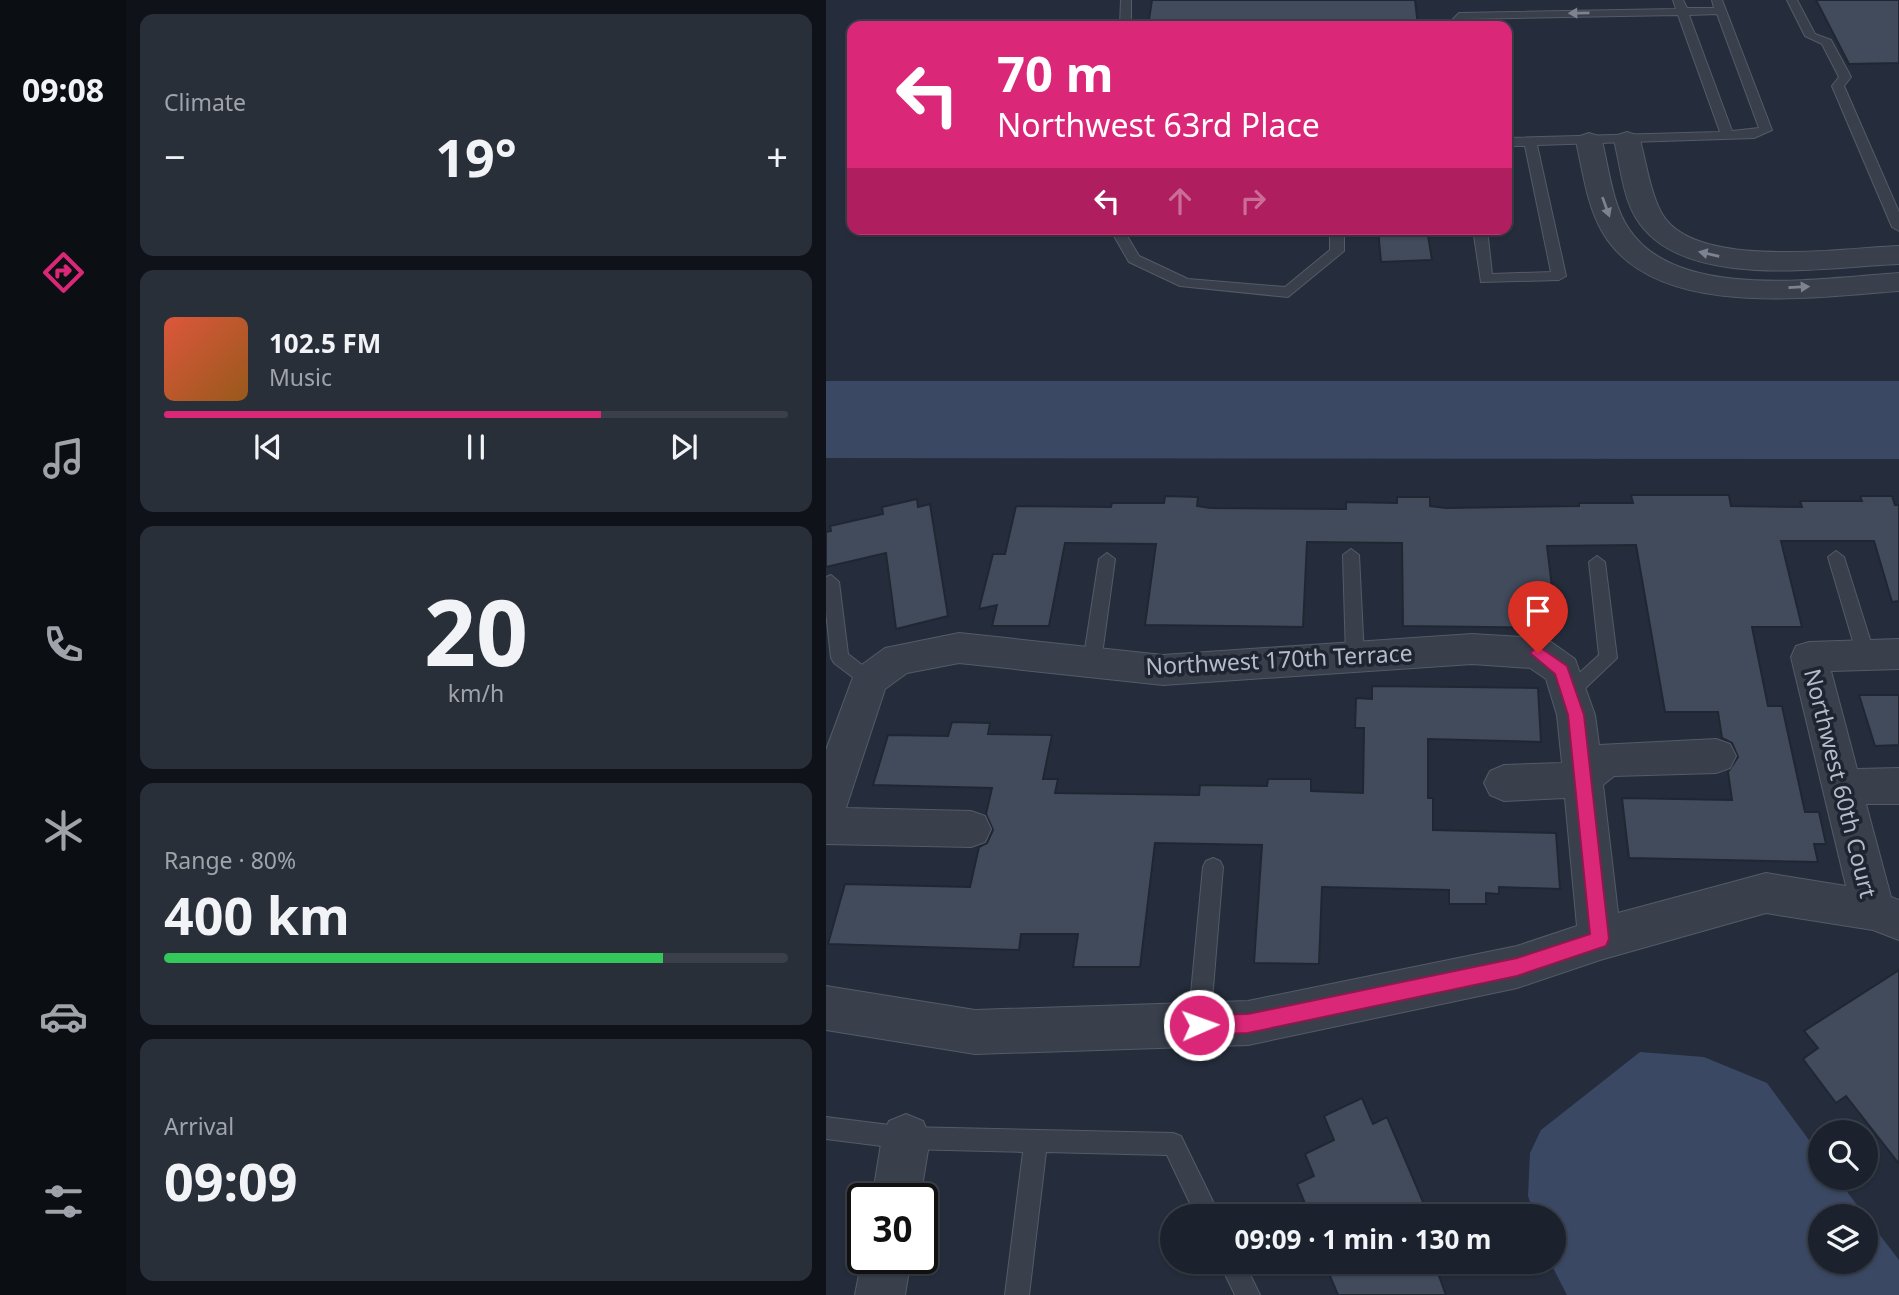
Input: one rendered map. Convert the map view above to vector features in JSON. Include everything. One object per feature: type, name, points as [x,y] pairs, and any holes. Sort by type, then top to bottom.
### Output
[{"type":"street","points":[[1627,140],[1648,215],[1672,242],[1707,256],[1752,261],[1899,255]]},
{"type":"street","points":[[1589,141],[1604,205],[1618,234],[1634,254],[1668,274],[1710,284],[1774,288],[1899,282]]},
{"type":"street","name":"Northwest 170th Terrace","points":[[869,680],[898,659],[959,648],[1163,670],[1472,649],[1538,653],[1562,670],[1569,693]]},
{"type":"street","name":"Northwest 60th Court","points":[[1883,655],[1809,657],[1842,787],[1886,915]]},
{"type":"street","points":[[826,807],[869,680]]},
{"type":"street","points":[[1569,693],[1576,715],[1600,939]]},
{"type":"street","points":[[1504,783],[1581,780],[1606,759],[1716,756]]},
{"type":"street","points":[[1842,787],[1899,786]]},
{"type":"street","points":[[826,827],[971,829]]},
{"type":"street","points":[[826,1008],[975,1032],[1248,1023],[1517,967],[1600,939],[1766,893],[1886,915]]},
{"type":"street","points":[[899,1183],[906,1138]]},
{"type":"street","points":[[880,1295],[883,1274]]},
{"type":"lane","points":[[1126,0],[1126,21]]},
{"type":"lane","points":[[1792,0],[1811,36],[1828,42],[1845,76],[1838,86],[1899,226]]},
{"type":"lane","points":[[1680,5],[1727,135]]},
{"type":"lane","points":[[1456,21],[1459,16],[1719,5],[1766,130],[1727,135],[1627,140],[1512,142]]},
{"type":"lane","points":[[1481,235],[1486,279],[1559,276],[1530,142]]},
{"type":"lane","points":[[1120,235],[1134,259],[1185,283],[1288,292],[1337,251],[1337,235]]},
{"type":"lane","points":[[1351,555],[1355,657]]},
{"type":"lane","points":[[1836,557],[1883,655]]},
{"type":"lane","points":[[1091,662],[1107,559]]},
{"type":"lane","points":[[1569,693],[1608,658],[1597,562]]},
{"type":"lane","points":[[831,582],[840,658],[869,680]]},
{"type":"lane","points":[[1199,1025],[1213,867]]},
{"type":"lane","points":[[826,1128],[906,1138],[1172,1144],[1202,1204]]},
{"type":"lane","points":[[1017,1295],[1036,1142]]},
{"type":"lane","points":[[1236,1274],[1245,1294]]},
{"type":"water","points":[[826,381],[1899,381],[1899,459],[826,458]]},
{"type":"water","points":[[1640,1052],[1704,1057],[1767,1083],[1808,1139],[1808,1190],[1846,1190],[1856,1204],[1808,1204],[1808,1274],[1878,1274],[1878,1233],[1899,1260],[1899,1295],[1567,1295],[1556,1274],[1566,1274],[1566,1204],[1531,1204],[1528,1196],[1530,1153],[1541,1130]]},
{"type":"building","points":[[1152,0],[1415,0],[1417,21],[1149,21]]},
{"type":"building","points":[[1816,0],[1899,0],[1899,63],[1849,64]]},
{"type":"building","points":[[1379,235],[1428,235],[1432,260],[1381,262]]},
{"type":"building","points":[[1631,495],[1729,495],[1731,506],[1802,507],[1800,501],[1862,501],[1860,496],[1892,496],[1895,505],[1899,505],[1899,601],[1892,602],[1874,541],[1781,541],[1802,627],[1752,627],[1768,706],[1782,706],[1805,812],[1819,812],[1826,844],[1814,844],[1818,862],[1629,858],[1622,798],[1732,800],[1728,772],[1738,757],[1732,743],[1722,738],[1718,712],[1665,712],[1636,545],[1547,546],[1557,628],[1403,626],[1402,543],[1307,542],[1303,627],[1145,625],[1156,544],[1065,543],[1049,626],[992,626],[997,605],[979,609],[993,554],[1005,554],[1016,506],[1111,507],[1112,503],[1164,503],[1165,496],[1198,497],[1197,506],[1210,508],[1346,509],[1346,502],[1397,503],[1397,497],[1430,497],[1430,506],[1446,508],[1579,506],[1579,503],[1633,503]]},
{"type":"building","points":[[917,499],[918,507],[930,504],[948,616],[896,629],[886,553],[826,567],[826,532],[831,531],[830,526],[883,514],[882,507]]},
{"type":"building","points":[[1372,686],[1538,688],[1541,742],[1428,739],[1428,798],[1433,798],[1433,830],[1556,833],[1560,889],[1499,887],[1499,894],[1486,893],[1486,904],[1449,904],[1449,890],[1322,887],[1319,964],[1254,963],[1262,845],[1155,843],[1140,967],[1073,967],[1078,934],[1021,934],[1019,950],[828,944],[845,884],[970,887],[979,847],[987,843],[993,830],[986,814],[992,788],[873,785],[888,735],[948,736],[952,722],[990,723],[988,734],[1052,735],[1043,779],[1058,779],[1055,793],[1199,795],[1200,785],[1267,786],[1268,779],[1311,779],[1311,791],[1363,793],[1364,728],[1355,728],[1356,698],[1372,699]]},
{"type":"building","points":[[1859,695],[1899,695],[1899,745],[1875,746]]},
{"type":"building","points":[[1899,970],[1899,1164],[1878,1137],[1878,1120],[1865,1120],[1846,1096],[1836,1103],[1803,1059],[1818,1048],[1804,1031]]},
{"type":"building","points":[[1362,1098],[1373,1124],[1387,1117],[1424,1204],[1305,1204],[1297,1184],[1314,1176],[1305,1154],[1334,1140],[1324,1116]]},
{"type":"building","points":[[1329,1274],[1438,1274],[1446,1295],[1338,1295]]},
{"type":"route","points":[[1199,1025],[1248,1023],[1517,967],[1600,939],[1576,715],[1562,670],[1538,653]]}]
